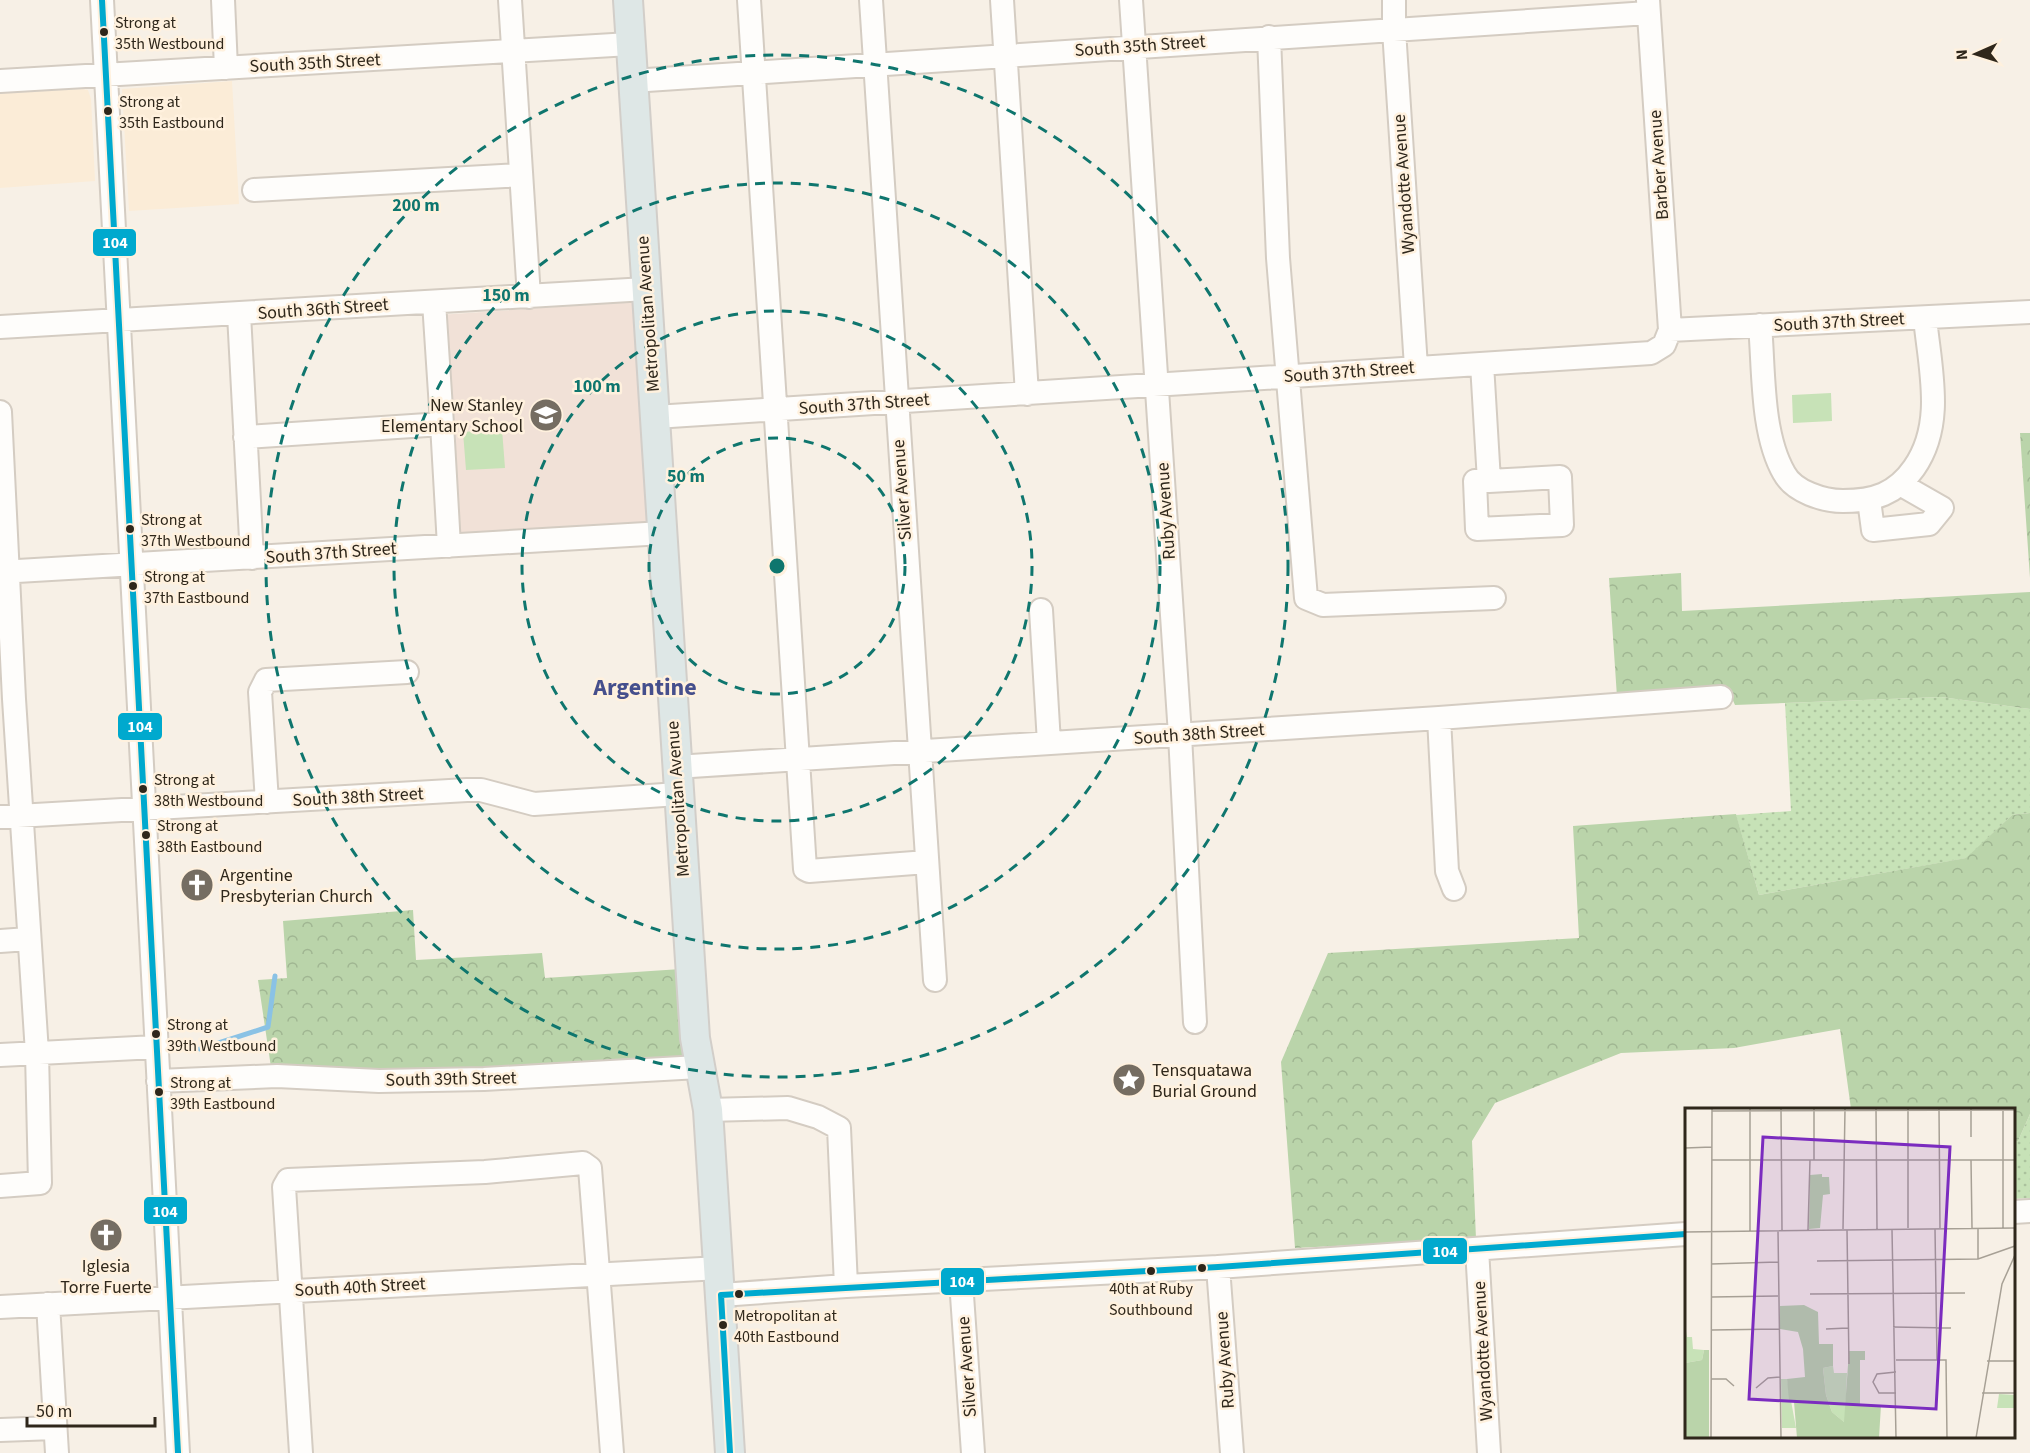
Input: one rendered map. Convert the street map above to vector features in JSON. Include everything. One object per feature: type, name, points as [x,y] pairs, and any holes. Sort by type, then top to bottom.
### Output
[{"type":"main road","name":"Metropolitan Avenue","points":[[628,0],[677,781],[699,1066],[708,1110],[730,1453]]},
{"type":"street","points":[[102,0],[178,1453]]},
{"type":"street","points":[[223,0],[226,68]]},
{"type":"street","points":[[510,0],[529,297]]},
{"type":"street","points":[[749,0],[805,869],[809,872],[927,862]]},
{"type":"street","name":"Silver Avenue","points":[[871,0],[935,980]]},
{"type":"street","points":[[1002,0],[1027,394]]},
{"type":"street","name":"Ruby Avenue","points":[[1131,0],[1180,735],[1195,1022]]},
{"type":"street","name":"Wyandotte Avenue","points":[[1394,0],[1416,368]]},
{"type":"street","name":"South 35th Street","points":[[632,81],[1394,30],[1648,6]]},
{"type":"street","name":"Barber Avenue","points":[[1648,6],[1670,330]]},
{"type":"street","points":[[1269,37],[1278,258],[1306,598],[1323,605],[1494,598]]},
{"type":"street","name":"South 35th Street","points":[[0,81],[630,44]]},
{"type":"street","points":[[254,190],[520,175]]},
{"type":"street","name":"South 36th Street","points":[[0,327],[646,289]]},
{"type":"street","points":[[434,302],[449,546]]},
{"type":"street","name":"South 37th Street","points":[[655,417],[1651,353],[1664,345],[1670,330],[2030,312]]},
{"type":"street","points":[[239,314],[252,558]]},
{"type":"street","points":[[1760,325],[1770,435],[1785,475],[1802,490],[1828,501],[1869,500],[1892,492],[1927,448],[1932,430],[1933,407],[1925,318]]},
{"type":"street","points":[[1482,364],[1489,481]]},
{"type":"street","points":[[0,412],[11,817],[28,939],[37,1053],[40,1184],[0,1186]]},
{"type":"street","points":[[245,437],[442,424]]},
{"type":"street","points":[[1869,500],[1873,530],[1929,524],[1942,508],[1900,484]]},
{"type":"street","name":"South 37th Street","points":[[4,572],[663,533]]},
{"type":"street","points":[[1041,610],[1049,743]]},
{"type":"street","points":[[267,802],[260,692],[266,680],[407,672]]},
{"type":"street","name":"South 38th Street","points":[[11,817],[467,790],[481,790],[534,804],[797,760],[1721,697]]},
{"type":"street","points":[[1439,718],[1447,871],[1454,889]]},
{"type":"street","points":[[0,941],[28,939]]},
{"type":"street","points":[[0,1055],[156,1047]]},
{"type":"street","name":"South 39th Street","points":[[158,1081],[277,1076],[380,1081],[484,1079],[699,1066]]},
{"type":"street","points":[[708,1110],[788,1108],[819,1117],[839,1128],[846,1286]]},
{"type":"street","points":[[302,1453],[284,1187],[288,1180],[484,1172],[583,1163],[590,1168],[600,1273],[612,1453]]},
{"type":"street","points":[[2015,1212],[2030,1211]]},
{"type":"street","name":"South 40th Street","points":[[0,1307],[600,1273],[720,1282],[846,1286],[1218,1267],[1685,1234]]},
{"type":"street","name":"Wyandotte Avenue","points":[[1477,1249],[1489,1453]]},
{"type":"street","name":"Ruby Avenue","points":[[1218,1267],[1232,1453]]},
{"type":"street","name":"Silver Avenue","points":[[961,1281],[973,1453]]},
{"type":"street","points":[[48,1304],[57,1453]]},
{"type":"street","points":[[0,1430],[55,1428]]},
{"type":"shaded area","points":[[232,81],[239,204],[129,211],[122,89]]},
{"type":"shaded area","points":[[88,90],[91,99],[95,181],[0,188],[0,93]]},
{"type":"shaded area","name":"New Stanley Elementary School","points":[[634,303],[652,522],[454,536],[439,315]]},
{"type":"green space","points":[[1831,393],[1832,421],[1793,423],[1792,395]]},
{"type":"green space","points":[[502,429],[505,468],[466,470],[463,432]]},
{"type":"green space","points":[[2020,433],[2030,433],[2030,578]]},
{"type":"green space","points":[[1681,573],[1682,611],[2030,592],[2030,709],[1941,697],[1735,705],[1727,687],[1617,697],[1609,578]]},
{"type":"green space","points":[[1941,697],[2030,709],[2030,813],[2012,815],[1967,858],[1759,895],[1736,815],[1791,811],[1785,703]]},
{"type":"green space","points":[[2030,813],[2030,1114],[2018,1141],[2015,1142],[2015,1108],[1851,1108],[1840,1029],[1734,1048],[1621,1053],[1495,1103],[1472,1141],[1476,1239],[1295,1248],[1281,1062],[1328,953],[1579,938],[1573,826],[1736,814],[1759,895],[1966,858],[2012,815]]},
{"type":"green space","points":[[413,910],[416,960],[542,953],[545,978],[681,969],[688,1056],[678,1062],[367,1072],[329,1067],[272,1074],[258,980],[287,978],[283,921]]},
{"type":"green space","points":[[2030,1114],[2030,1198],[2015,1199],[2015,1142],[2018,1141]]},
{"type":"waterway","points":[[200,1049],[268,1027],[275,976]]},
{"type":"transit line","name":"104","points":[[102,0],[178,1453]]},
{"type":"transit line","name":"104","points":[[721,1295],[1218,1267],[1685,1234]]},
{"type":"transit line","name":"104","points":[[721,1295],[730,1453]]},
{"type":"place","name":"Strong at 35th Westbound","points":[[104,32]]},
{"type":"place","name":"Strong at 35th Eastbound","points":[[108,111]]},
{"type":"place","name":"New Stanley Elementary School","points":[[546,415]]},
{"type":"place","name":"Strong at 37th Westbound","points":[[130,529]]},
{"type":"place","name":"Strong at 37th Eastbound","points":[[133,586]]},
{"type":"place","name":"Strong at 38th Westbound","points":[[143,789]]},
{"type":"place","name":"Strong at 38th Eastbound","points":[[146,835]]},
{"type":"place","name":"Argentine Presbyterian Church","points":[[197,885]]},
{"type":"place","name":"Strong at 39th Westbound","points":[[156,1034]]},
{"type":"place","name":"Tensquatawa Burial Ground","points":[[1129,1080]]},
{"type":"place","name":"Strong at 39th Eastbound","points":[[159,1092]]},
{"type":"place","name":"Iglesia Torre Fuerte","points":[[106,1235]]},
{"type":"place","name":"40th at Ruby Southbound","points":[[1151,1271]]},
{"type":"place","name":"Metropolitan at 40th Eastbound","points":[[723,1325]]},
{"type":"district","name":"Argentine","points":[[645,687]]}]
